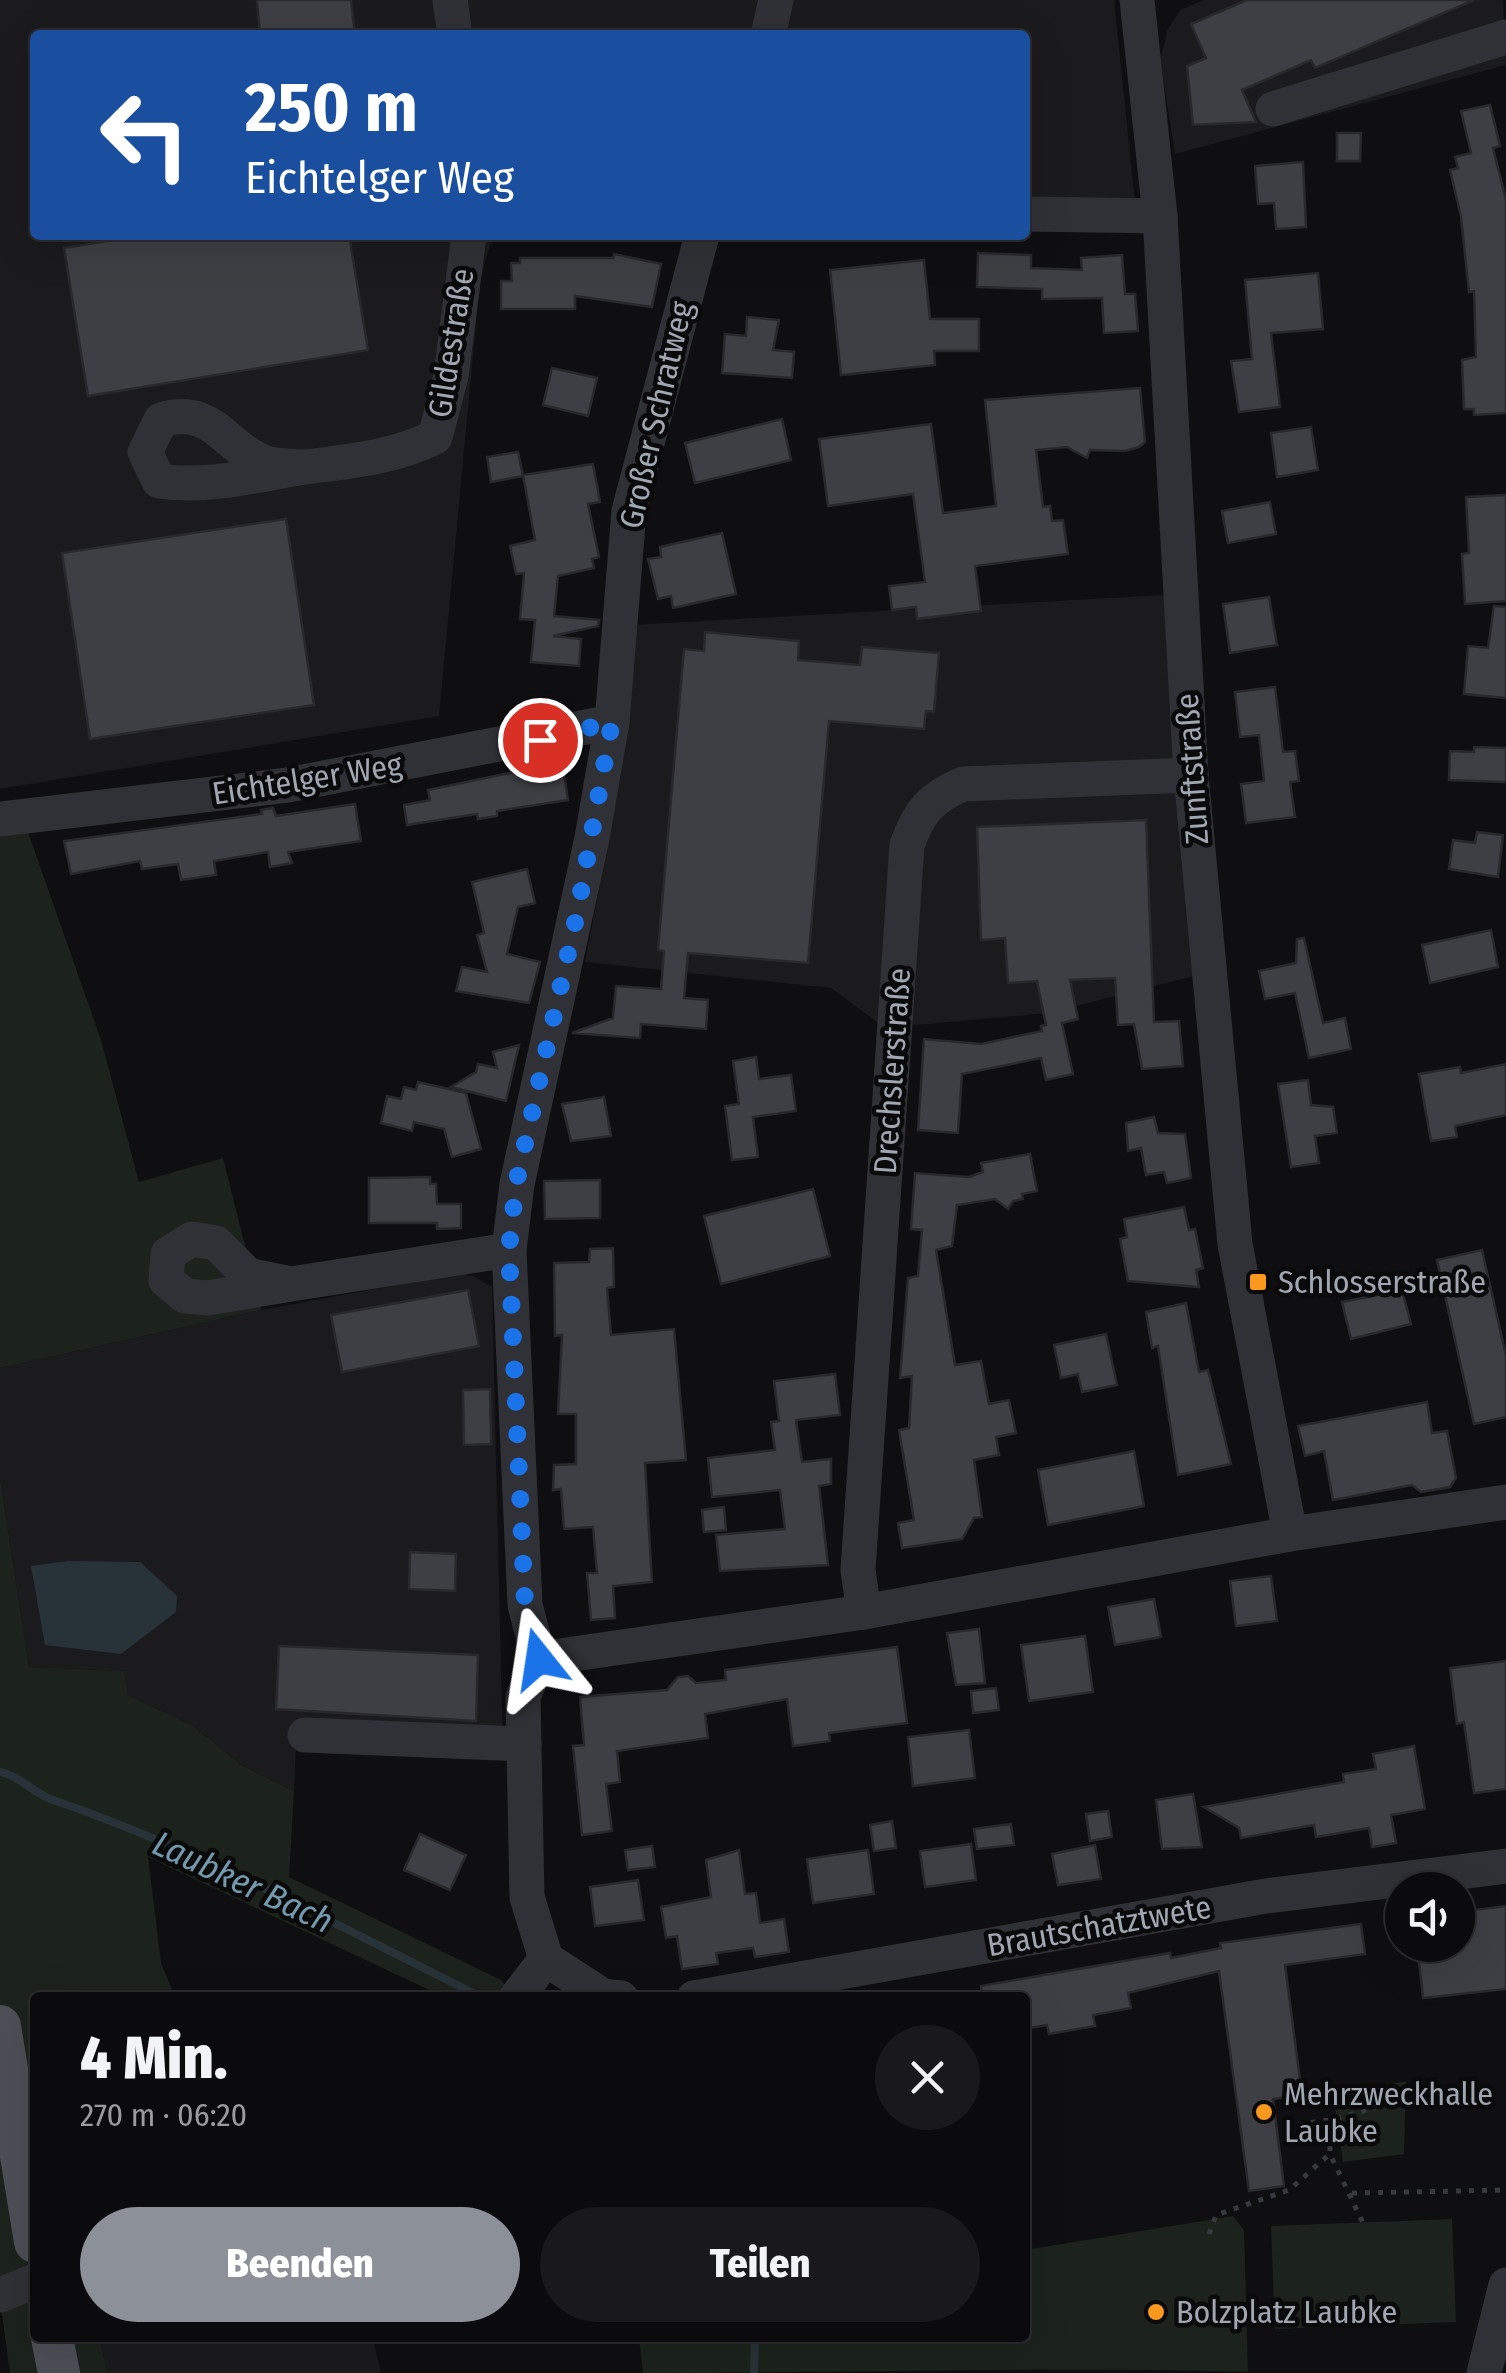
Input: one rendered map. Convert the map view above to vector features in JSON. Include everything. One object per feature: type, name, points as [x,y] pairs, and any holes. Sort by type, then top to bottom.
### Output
[{"type":"main road","points":[[0,2026],[30,2211]]},
{"type":"main road","points":[[53,2342],[58,2373]]},
{"type":"street","points":[[450,0],[454,30]]},
{"type":"street","points":[[769,30],[776,0]]},
{"type":"street","name":"Zunftstraße","points":[[1145,3],[1191,775],[1235,1244],[1290,1534]]},
{"type":"street","points":[[1273,110],[1506,37]]},
{"type":"street","points":[[1030,214],[1160,216]]},
{"type":"street","name":"Gildestraße","points":[[306,467],[406,452],[436,437],[452,376],[468,240]]},
{"type":"street","name":"Großer Schratweg","points":[[539,1659],[525,1605],[509,1250],[516,1184],[588,857],[612,722],[629,511],[701,240]]},
{"type":"street","name":"Eichtelger Weg","points":[[0,820],[288,786],[612,722]]},
{"type":"street","name":"Drechslerstraße","points":[[864,1612],[858,1570],[860,1531],[908,845],[917,817],[934,796],[963,784],[1191,775]]},
{"type":"street","points":[[291,1284],[509,1250]]},
{"type":"street","points":[[597,1992],[546,1959],[526,1896],[523,1697],[539,1659],[864,1612],[1290,1534],[1506,1502]]},
{"type":"street","points":[[305,1734],[524,1744]]},
{"type":"street","name":"Brautschatztwete","points":[[728,1992],[1266,1896],[1506,1866]]},
{"type":"street","points":[[520,1992],[546,1959]]},
{"type":"street","points":[[0,2295],[30,2284]]},
{"type":"street","points":[[1484,2373],[1506,2285]]},
{"type":"path","points":[[1285,2126],[1330,2120],[1415,2097]]},
{"type":"path","points":[[1330,2120],[1330,2154],[1352,2193],[1362,2223]]},
{"type":"path","points":[[1209,2234],[1216,2215],[1289,2190],[1330,2154]]},
{"type":"path","points":[[1352,2193],[1506,2190]]},
{"type":"shaded area","points":[[0,0],[1114,0],[1138,231],[1030,223],[1030,30],[30,30],[30,240],[498,240],[490,244],[480,281],[439,716],[0,789]]},
{"type":"shaded area","points":[[1204,0],[1503,0],[1506,65],[1175,154],[1160,60],[1168,29],[1180,10]]},
{"type":"shaded area","points":[[1164,595],[1194,976],[1048,1013],[916,1025],[877,1022],[831,988],[585,962],[615,805],[631,625]]},
{"type":"shaded area","points":[[28,832],[101,1040],[139,1182],[223,1158],[261,1310],[0,1368],[0,836]]},
{"type":"shaded area","points":[[457,1274],[473,1276],[492,1287],[503,1756],[296,1748],[294,1791],[243,1766],[193,1726],[128,1695],[124,1671],[29,1667],[0,1478],[0,1368],[261,1310]]},
{"type":"shaded area","points":[[0,1478],[29,1667],[124,1671],[128,1695],[193,1726],[243,1766],[294,1791],[289,1877],[501,1980],[509,1990],[433,1992],[148,1857],[161,1963],[173,1992],[30,1992],[30,2342],[101,2342],[107,2373],[10,2373],[0,2299]]},
{"type":"shaded area","points":[[69,1561],[140,1562],[177,1596],[176,1612],[121,1654],[45,1645],[31,1566]]},
{"type":"shaded area","points":[[1406,2081],[1404,2154],[1343,2162],[1333,2095]]},
{"type":"shaded area","points":[[1233,2216],[1244,2230],[1248,2372],[643,2373],[639,2342],[1030,2342],[1030,2249]]},
{"type":"shaded area","points":[[1452,2219],[1456,2322],[1275,2329],[1271,2226]]},
{"type":"shaded area","points":[[101,2342],[374,2342],[381,2373],[107,2373]]},
{"type":"building","points":[[257,0],[351,0],[354,30],[260,30]]},
{"type":"building","points":[[1247,0],[1474,0],[1315,68],[1311,60],[1242,90],[1256,122],[1193,125],[1187,66],[1206,58],[1191,24]]},
{"type":"building","points":[[1490,105],[1500,146],[1493,148],[1506,200],[1506,413],[1474,415],[1474,409],[1464,409],[1462,360],[1476,357],[1474,291],[1469,292],[1461,217],[1450,170],[1458,168],[1455,157],[1471,153],[1461,111]]},
{"type":"building","points":[[1337,133],[1361,133],[1360,161],[1337,161]]},
{"type":"building","points":[[1303,162],[1306,227],[1276,229],[1274,203],[1258,204],[1255,166]]},
{"type":"building","points":[[114,240],[350,240],[368,350],[88,396],[64,248]]},
{"type":"building","points":[[978,253],[1031,255],[1031,268],[1082,270],[1081,258],[1122,255],[1125,294],[1135,294],[1138,331],[1104,333],[1102,298],[1042,299],[1042,289],[977,287]]},
{"type":"building","points":[[614,254],[661,264],[652,307],[575,296],[575,309],[501,309],[501,281],[512,281],[511,263],[520,263],[520,258],[613,258]]},
{"type":"building","points":[[924,260],[930,319],[979,319],[979,351],[934,351],[935,365],[841,375],[830,270]]},
{"type":"building","points":[[1318,273],[1323,329],[1271,333],[1280,407],[1239,412],[1231,361],[1252,359],[1245,280]]},
{"type":"building","points":[[747,317],[779,320],[773,350],[794,352],[792,378],[722,373],[725,334],[746,336]]},
{"type":"building","points":[[552,368],[597,378],[588,416],[543,405]]},
{"type":"building","points":[[1140,388],[1145,442],[1139,447],[1125,451],[1090,450],[1087,458],[1067,447],[1036,450],[1043,507],[1050,506],[1052,521],[1063,520],[1068,554],[975,566],[981,611],[917,619],[916,607],[892,610],[889,586],[925,582],[913,494],[828,506],[819,439],[931,424],[943,513],[996,506],[985,400]]},
{"type":"building","points":[[782,419],[791,460],[695,483],[685,443]]},
{"type":"building","points":[[1311,427],[1318,470],[1277,477],[1271,433]]},
{"type":"building","points":[[518,452],[523,476],[491,482],[487,457]]},
{"type":"building","points":[[593,464],[600,502],[588,504],[599,557],[592,559],[594,568],[558,576],[554,616],[599,620],[598,626],[553,636],[581,639],[579,666],[531,662],[535,620],[520,619],[524,573],[516,574],[510,546],[535,540],[523,475]]},
{"type":"building","points":[[1506,495],[1506,601],[1465,604],[1462,554],[1469,553],[1466,497]]},
{"type":"building","points":[[1270,502],[1276,534],[1228,543],[1222,511]]},
{"type":"building","points":[[286,519],[314,705],[90,739],[62,553]]},
{"type":"building","points":[[722,533],[736,594],[673,608],[671,596],[658,599],[648,559],[661,557],[660,547]]},
{"type":"building","points":[[1269,597],[1277,645],[1230,653],[1223,604]]},
{"type":"building","points":[[1494,606],[1506,607],[1506,698],[1464,694],[1468,646],[1488,648]]},
{"type":"building","points":[[705,632],[799,641],[798,660],[860,665],[862,647],[939,653],[934,712],[926,711],[924,729],[829,721],[808,963],[688,953],[684,998],[708,1000],[706,1029],[641,1024],[640,1038],[572,1033],[613,1018],[616,986],[661,989],[664,951],[658,950],[684,649],[704,651]]},
{"type":"building","points":[[1275,687],[1283,752],[1295,751],[1299,781],[1290,782],[1295,817],[1246,823],[1241,784],[1264,781],[1259,735],[1240,737],[1235,692]]},
{"type":"building","points":[[1474,747],[1506,748],[1506,782],[1449,780],[1450,751],[1474,752]]},
{"type":"building","points":[[562,762],[568,800],[497,811],[497,816],[478,819],[477,814],[407,825],[404,805],[430,800],[428,790]]},
{"type":"building","points":[[355,804],[361,841],[288,852],[292,863],[270,867],[268,852],[214,861],[216,875],[181,880],[178,864],[142,869],[140,861],[71,874],[64,841],[262,814],[261,810],[273,808],[276,816]]},
{"type":"building","points":[[1146,820],[1154,1022],[1179,1021],[1183,1066],[1142,1069],[1134,1024],[1118,1025],[1115,978],[1070,980],[1078,1019],[1062,1023],[1073,1074],[1046,1080],[1041,1058],[962,1074],[958,1133],[918,1130],[924,1039],[981,1044],[1042,1031],[1041,1026],[1046,1025],[1037,981],[1008,983],[1005,938],[981,940],[977,827]]},
{"type":"building","points":[[1477,832],[1503,835],[1498,877],[1449,869],[1453,840],[1475,843]]},
{"type":"building","points":[[527,869],[535,903],[518,907],[507,954],[540,962],[529,1003],[456,991],[462,967],[487,972],[477,935],[484,933],[472,882]]},
{"type":"building","points":[[1491,930],[1498,967],[1430,983],[1422,945]]},
{"type":"building","points":[[1304,938],[1323,1023],[1345,1018],[1351,1049],[1309,1058],[1295,993],[1265,999],[1259,971],[1296,963],[1297,939]]},
{"type":"building","points":[[519,1045],[506,1101],[451,1087],[476,1072],[478,1064],[497,1068],[493,1052]]},
{"type":"building","points":[[756,1057],[759,1079],[791,1075],[796,1111],[753,1117],[758,1157],[732,1160],[725,1106],[739,1104],[733,1061]]},
{"type":"building","points":[[1506,1064],[1506,1115],[1455,1126],[1457,1137],[1431,1141],[1419,1074],[1460,1067],[1461,1073]]},
{"type":"building","points":[[1308,1080],[1311,1105],[1333,1107],[1337,1133],[1315,1136],[1319,1163],[1291,1167],[1278,1084]]},
{"type":"building","points":[[418,1082],[466,1093],[481,1149],[452,1157],[444,1129],[414,1122],[412,1131],[381,1123],[387,1096],[401,1099],[404,1087],[416,1090]]},
{"type":"building","points":[[604,1097],[611,1136],[571,1141],[562,1104]]},
{"type":"building","points":[[1154,1117],[1158,1133],[1185,1134],[1191,1178],[1167,1183],[1164,1172],[1146,1175],[1141,1148],[1128,1151],[1126,1123]]},
{"type":"building","points":[[1030,1154],[1037,1191],[1022,1194],[1023,1199],[1013,1201],[1008,1209],[995,1199],[957,1205],[952,1246],[936,1250],[955,1365],[981,1361],[989,1404],[1009,1400],[1016,1433],[996,1437],[999,1455],[974,1460],[982,1517],[974,1518],[962,1539],[902,1548],[898,1523],[914,1520],[899,1430],[909,1428],[912,1376],[900,1378],[908,1278],[918,1276],[922,1230],[911,1229],[915,1173],[969,1177],[983,1172],[981,1163]]},
{"type":"building","points":[[430,1177],[430,1184],[436,1184],[437,1204],[461,1204],[461,1228],[437,1229],[437,1223],[369,1223],[369,1178]]},
{"type":"building","points":[[600,1180],[600,1218],[545,1219],[544,1181]]},
{"type":"building","points":[[813,1189],[830,1256],[721,1284],[704,1216]]},
{"type":"building","points":[[1184,1207],[1189,1230],[1195,1229],[1203,1268],[1196,1270],[1199,1287],[1128,1281],[1120,1239],[1127,1237],[1124,1219]]},
{"type":"building","points":[[613,1248],[614,1287],[607,1288],[611,1335],[674,1329],[686,1460],[645,1463],[652,1582],[613,1586],[615,1618],[591,1620],[587,1573],[597,1573],[593,1527],[564,1529],[561,1489],[553,1490],[554,1465],[576,1464],[576,1414],[558,1414],[562,1335],[555,1336],[554,1263],[589,1262],[590,1249]]},
{"type":"building","points":[[1482,1250],[1506,1356],[1506,1417],[1474,1424],[1437,1260]]},
{"type":"building","points":[[468,1290],[479,1346],[342,1372],[331,1315]]},
{"type":"building","points":[[1402,1290],[1411,1324],[1351,1339],[1342,1302]]},
{"type":"building","points":[[1186,1303],[1199,1372],[1208,1370],[1231,1464],[1178,1475],[1158,1346],[1152,1348],[1146,1312]]},
{"type":"building","points":[[1106,1334],[1117,1385],[1082,1392],[1078,1374],[1061,1378],[1054,1345]]},
{"type":"building","points":[[835,1374],[840,1415],[796,1420],[802,1462],[831,1459],[831,1484],[819,1486],[828,1565],[720,1571],[716,1535],[785,1529],[780,1490],[712,1497],[708,1458],[775,1450],[771,1422],[779,1421],[774,1381]]},
{"type":"building","points":[[490,1389],[491,1444],[464,1445],[463,1390]]},
{"type":"building","points":[[1427,1402],[1432,1433],[1447,1431],[1456,1478],[1450,1487],[1421,1492],[1412,1485],[1333,1500],[1324,1451],[1305,1456],[1298,1426]]},
{"type":"building","points":[[1134,1451],[1144,1506],[1048,1525],[1038,1470]]},
{"type":"building","points":[[724,1507],[726,1530],[704,1532],[702,1510]]},
{"type":"building","points":[[410,1552],[456,1554],[455,1591],[409,1589]]},
{"type":"building","points":[[1271,1576],[1277,1621],[1236,1626],[1230,1581]]},
{"type":"building","points":[[1154,1599],[1161,1637],[1115,1645],[1108,1607]]},
{"type":"building","points":[[979,1629],[985,1683],[956,1685],[947,1633]]},
{"type":"building","points":[[1085,1636],[1093,1692],[1029,1701],[1021,1645]]},
{"type":"building","points":[[279,1646],[478,1655],[476,1721],[276,1709]]},
{"type":"building","points":[[897,1647],[907,1723],[829,1733],[830,1741],[793,1746],[787,1699],[705,1714],[708,1738],[617,1751],[620,1782],[606,1784],[612,1831],[582,1835],[573,1746],[584,1745],[580,1697],[667,1690],[678,1677],[688,1676],[696,1683],[726,1680],[725,1670]]},
{"type":"building","points":[[1506,1661],[1506,1789],[1474,1793],[1464,1722],[1457,1724],[1450,1668]]},
{"type":"building","points":[[996,1688],[999,1710],[973,1713],[971,1691]]},
{"type":"building","points":[[969,1730],[975,1778],[913,1786],[908,1737]]},
{"type":"building","points":[[1414,1746],[1425,1809],[1391,1815],[1396,1843],[1372,1847],[1369,1828],[1316,1837],[1314,1825],[1241,1838],[1239,1828],[1204,1807],[1344,1782],[1343,1774],[1376,1769],[1373,1754]]},
{"type":"building","points":[[1193,1794],[1202,1847],[1162,1849],[1156,1800]]},
{"type":"building","points":[[1108,1811],[1112,1837],[1090,1841],[1086,1814]]},
{"type":"building","points":[[892,1821],[896,1848],[874,1851],[870,1825]]},
{"type":"building","points":[[1011,1824],[1014,1845],[977,1849],[974,1829]]},
{"type":"building","points":[[420,1834],[466,1855],[450,1890],[404,1870]]},
{"type":"building","points":[[971,1844],[976,1880],[925,1887],[920,1851]]},
{"type":"building","points":[[1095,1845],[1101,1879],[1058,1885],[1052,1854]]},
{"type":"building","points":[[652,1846],[655,1867],[628,1870],[625,1850]]},
{"type":"building","points":[[739,1850],[745,1894],[756,1893],[760,1923],[784,1919],[789,1952],[755,1957],[753,1948],[716,1953],[718,1964],[682,1969],[677,1936],[666,1938],[661,1907],[711,1897],[706,1860]]},
{"type":"building","points":[[868,1850],[874,1894],[813,1903],[807,1859]]},
{"type":"building","points":[[638,1880],[644,1920],[595,1926],[590,1887]]},
{"type":"building","points":[[1506,1906],[1506,1989],[1423,1998],[1419,1962],[1475,1962],[1475,1910]]},
{"type":"building","points":[[1361,1924],[1365,1954],[1285,1965],[1302,2095],[1273,2099],[1284,2186],[1249,2191],[1219,1971],[1128,1993],[1131,2008],[1093,2015],[1095,2026],[1049,2034],[1047,2025],[1030,2028],[1030,1992],[982,1992],[981,1986],[1170,1953],[1171,1958],[1221,1948],[1220,1943]]},
{"type":"waterway","name":"Laubker Bach","points":[[0,1772],[46,1797],[218,1867],[471,1992]]},
{"type":"waterway","name":"Laubker Bach","points":[[754,2373],[755,2342]]},
{"type":"place","name":"Schlosserstraße","points":[[1258,1282]]},
{"type":"place","name":"Mehrzweckhalle Laubke","points":[[1264,2112]]},
{"type":"place","name":"Bolzplatz Laubke","points":[[1156,2312]]},
{"type":"route","points":[[539,1659],[525,1605],[509,1250],[516,1184],[577,914],[612,722],[540,740]]}]
